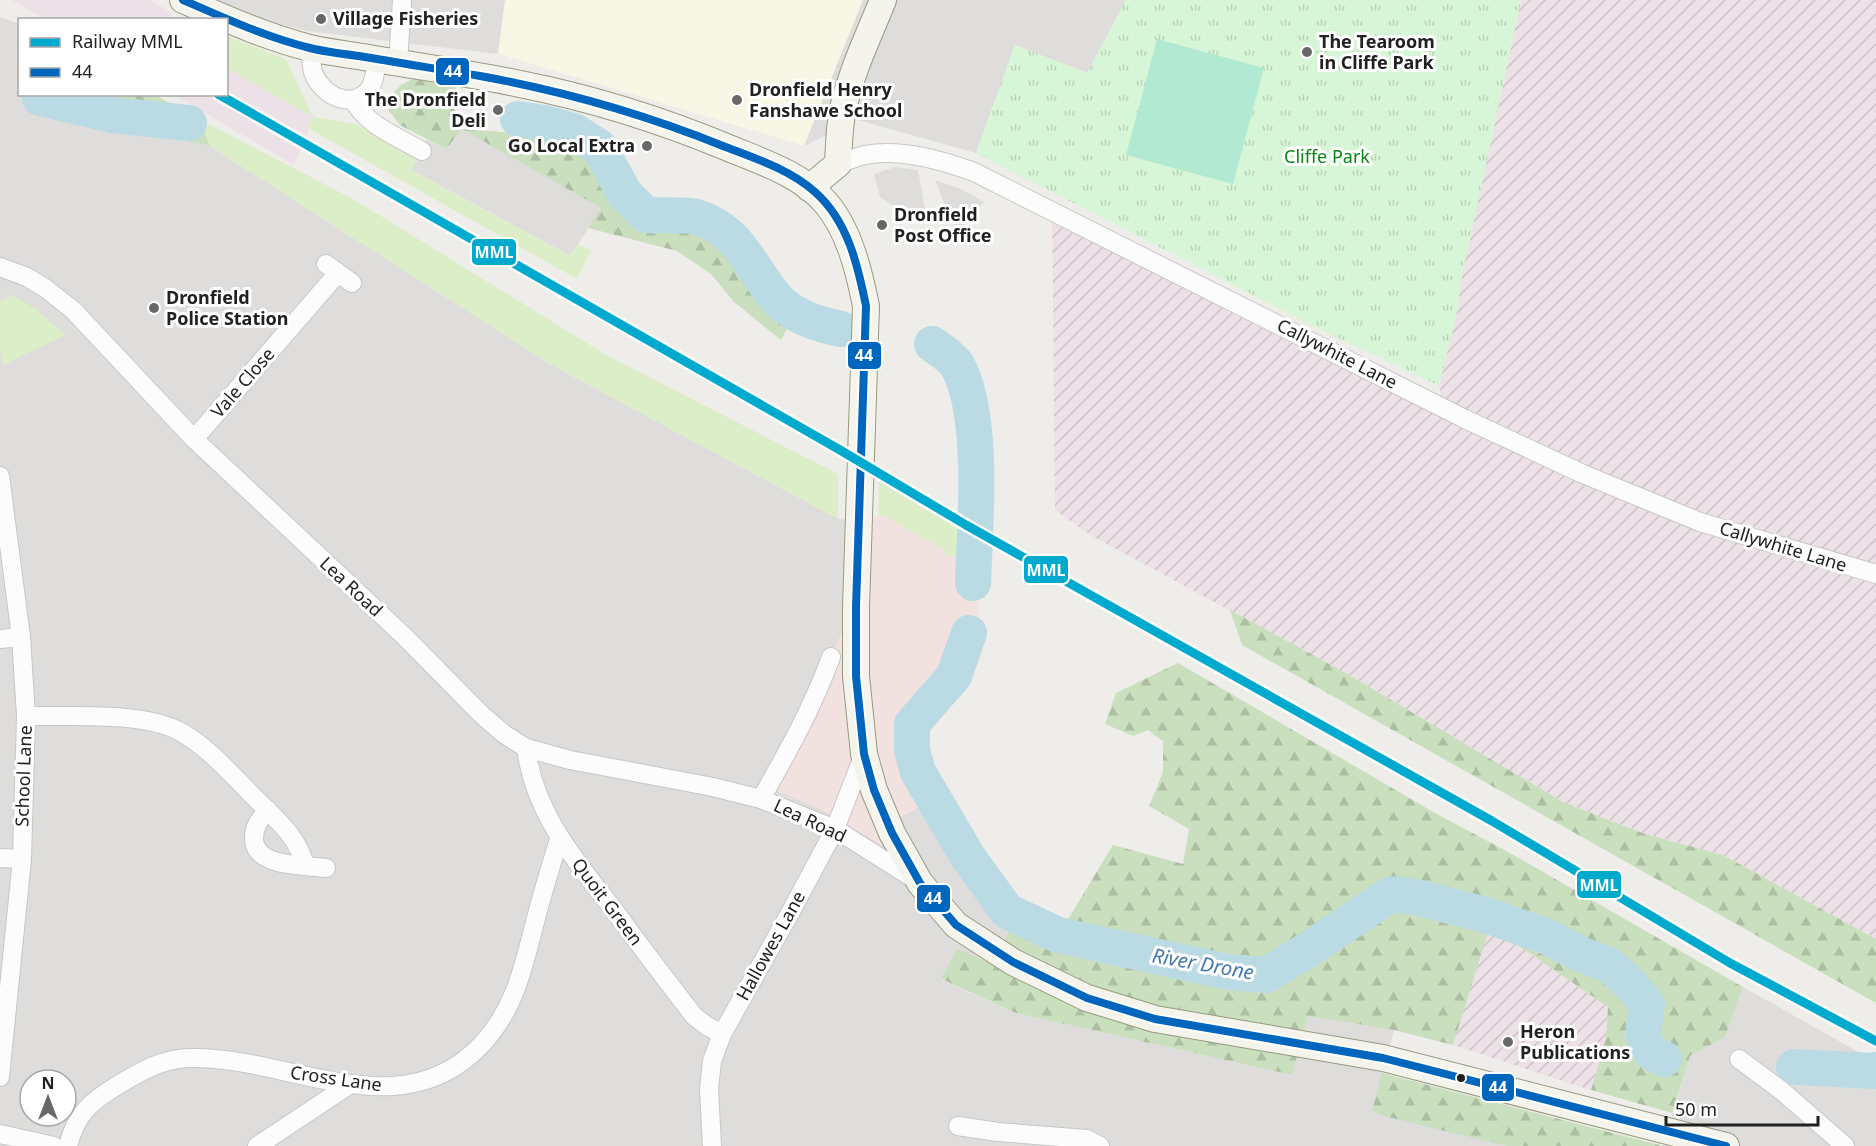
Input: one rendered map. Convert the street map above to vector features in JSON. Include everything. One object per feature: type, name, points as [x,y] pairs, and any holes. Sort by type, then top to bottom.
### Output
[{"type":"main road","points":[[183,0],[226,18]]},
{"type":"main road","points":[[838,164],[843,108],[883,0]]},
{"type":"main road","points":[[228,19],[266,35],[311,48],[520,84],[596,102],[702,136],[758,160],[790,175],[825,201],[838,220],[856,263],[866,306],[856,607],[856,676],[864,754],[874,790],[892,833],[920,883],[956,925],[1013,962],[1087,998],[1155,1019],[1383,1058],[1726,1146]]},
{"type":"main road","name":"Callywhite Lane","points":[[809,188],[838,164]]},
{"type":"street","points":[[311,48],[313,71],[320,85],[330,94],[341,99],[353,100],[368,90],[374,78],[388,62],[402,0]]},
{"type":"street","points":[[353,100],[360,112],[372,123],[422,151]]},
{"type":"street","name":"Callywhite Lane","points":[[838,164],[865,155],[889,154],[918,156],[950,163],[974,172],[1466,419],[1583,474],[1700,522],[1876,574]]},
{"type":"street","name":"Lea Road","points":[[0,267],[45,288],[73,310],[194,439],[404,636],[481,714],[504,734],[526,748],[570,760],[761,799],[834,829],[920,883]]},
{"type":"street","name":"Vale Close","points":[[194,439],[339,273]]},
{"type":"street","name":"School Lane","points":[[0,476],[21,637],[26,716],[22,860],[0,1077]]},
{"type":"street","points":[[0,639],[21,637]]},
{"type":"street","name":"Lea Road","points":[[761,799],[793,742],[822,683],[831,657]]},
{"type":"street","points":[[26,716],[116,718],[155,723],[179,731],[220,762],[268,810],[301,848],[305,865]]},
{"type":"street","name":"Quoit Green","points":[[526,748],[535,788],[559,839],[694,1016],[706,1026],[722,1034]]},
{"type":"street","name":"Hallowes Lane","points":[[712,1146],[709,1089],[712,1061],[722,1034],[834,829],[864,754]]},
{"type":"street","points":[[268,810],[254,829],[254,843],[260,855],[273,862],[326,868]]},
{"type":"street","name":"Cross Lane","points":[[68,1146],[77,1118],[88,1106],[147,1067],[166,1062],[188,1058],[220,1059],[349,1085],[389,1087],[412,1084],[437,1075],[460,1062],[482,1043],[507,1010],[517,989],[559,839]]},
{"type":"street","points":[[0,858],[22,860]]},
{"type":"street","points":[[1739,1059],[1782,1091],[1845,1146]]},
{"type":"street","points":[[257,1146],[349,1085]]},
{"type":"street","points":[[958,1126],[998,1132],[1087,1139],[1100,1146]]},
{"type":"street","points":[[0,1134],[54,1146]]},
{"type":"shaded area","points":[[12,0],[151,0],[173,14],[172,18],[43,18]]},
{"type":"shaded area","points":[[210,0],[1126,0],[1087,73],[1015,45],[976,153],[858,120],[804,146],[498,54],[306,31],[272,22]]},
{"type":"shaded area","name":"Dronfield Henry Fanshawe School","points":[[505,0],[863,0],[804,146],[498,54]]},
{"type":"shaded area","points":[[1521,0],[1876,0],[1876,939],[1723,855],[1645,834],[1563,802],[1344,672],[1090,535],[1055,510],[1052,202],[1441,396],[1439,386],[1458,308],[1460,286]]},
{"type":"shaded area","points":[[0,17],[18,24],[18,96],[30,96],[29,102],[210,146],[550,364],[838,519],[851,520],[845,626],[771,788],[826,811],[881,845],[894,820],[946,794],[1003,897],[1021,904],[994,965],[957,950],[941,980],[1016,1013],[1292,1075],[1308,1016],[1394,1030],[1373,1111],[1506,1146],[0,1146]]},
{"type":"shaded area","points":[[228,68],[315,116],[294,165],[176,96],[228,96]]},
{"type":"shaded area","points":[[462,129],[602,208],[570,256],[412,170],[427,140],[446,149]]},
{"type":"shaded area","points":[[895,167],[918,170],[925,209],[905,214],[880,197],[874,174]]},
{"type":"shaded area","points":[[935,180],[961,189],[984,202],[960,231],[952,223]]},
{"type":"shaded area","points":[[885,516],[946,551],[944,555],[983,559],[975,639],[968,660],[946,694],[916,725],[946,794],[894,820],[888,844],[881,845],[826,812],[771,788],[845,626],[851,520]]},
{"type":"shaded area","points":[[1489,925],[1608,1007],[1606,1038],[1591,1090],[1453,1045]]},
{"type":"shaded area","points":[[1743,987],[1876,1062],[1876,1146],[1663,1146],[1690,1056],[1725,1037]]},
{"type":"green space","name":"Cliffe Park","points":[[1126,0],[1521,0],[1460,286],[1458,308],[1439,386],[1313,326],[976,153],[1015,45],[1087,73]]},
{"type":"green space","points":[[228,37],[286,59],[313,117],[228,69]]},
{"type":"green space","points":[[1157,39],[1264,68],[1233,184],[1126,155]]},
{"type":"green space","points":[[413,79],[455,86],[454,123],[462,129],[446,149],[400,125],[389,111],[389,98],[401,85]]},
{"type":"green space","points":[[30,96],[157,96],[199,119],[210,146],[29,102]]},
{"type":"green space","points":[[313,117],[356,124],[417,159],[412,170],[569,256],[578,244],[591,251],[577,279],[308,128]]},
{"type":"green space","points":[[199,119],[353,199],[608,356],[838,474],[838,519],[550,364],[210,146]]},
{"type":"green space","points":[[518,119],[574,131],[599,147],[625,194],[646,215],[695,217],[721,229],[744,249],[758,273],[802,299],[781,340],[734,302],[711,274],[677,251],[588,228],[601,208],[462,129],[515,133]]},
{"type":"green space","points":[[11,295],[36,309],[65,335],[3,365],[0,347],[0,301]]},
{"type":"green space","points":[[879,478],[982,537],[983,559],[944,555],[946,551],[885,516],[878,516]]},
{"type":"green space","points":[[1230,610],[1344,672],[1563,802],[1645,834],[1723,855],[1876,939],[1876,1003],[1242,645]]},
{"type":"green space","points":[[1178,663],[1435,813],[1510,853],[1743,987],[1725,1037],[1690,1056],[1672,1113],[1591,1090],[1606,1038],[1608,1007],[1490,926],[1453,1045],[1394,1030],[1308,1016],[1292,1075],[1016,1013],[941,979],[957,949],[994,964],[1021,904],[1064,926],[1113,845],[1183,864],[1189,829],[1149,806],[1163,772],[1163,741],[1148,730],[1133,736],[1105,724],[1116,693]]},
{"type":"green space","points":[[1382,1073],[1663,1146],[1506,1146],[1384,1116],[1372,1111]]},
{"type":"waterway","name":"River Drone","points":[[40,96],[40,98],[112,115],[189,123]]},
{"type":"waterway","name":"River Drone","points":[[518,119],[574,131],[599,147],[625,194],[646,215],[692,216],[713,224],[736,242],[769,289],[785,307],[808,319],[841,329]]},
{"type":"waterway","name":"River Drone","points":[[932,344],[957,365],[966,386],[972,412],[976,471],[973,583]]},
{"type":"waterway","name":"River Drone","points":[[969,633],[954,676],[912,724],[912,750],[918,772],[968,857],[1007,911],[1058,935],[1228,972],[1266,975],[1391,894],[1416,897],[1489,916],[1548,937],[1580,954],[1609,965],[1647,1004],[1644,1029],[1646,1043],[1649,1049],[1664,1059]]},
{"type":"waterway","name":"River Drone","points":[[1794,1067],[1876,1070]]},
{"type":"rail line","name":"MML","points":[[221,96],[840,450],[966,525],[1492,821],[1730,963],[1876,1041]]},
{"type":"transit line","name":"44","points":[[183,0],[225,18]]},
{"type":"transit line","name":"44","points":[[228,19],[261,33],[310,48],[511,82],[573,96],[633,114],[693,134],[771,165],[805,184],[836,216],[850,245],[866,306],[856,607],[856,676],[864,754],[874,790],[892,833],[920,883],[956,925],[1013,962],[1087,998],[1155,1019],[1383,1058],[1726,1146]]},
{"type":"place","name":"Village Fisheries","points":[[321,19]]},
{"type":"place","name":"The Tearoom in Cliffe Park","points":[[1307,52]]},
{"type":"place","name":"Dronfield Henry Fanshawe School","points":[[737,100]]},
{"type":"place","name":"The Dronfield Deli","points":[[498,110]]},
{"type":"place","name":"Go Local Extra","points":[[647,146]]},
{"type":"place","name":"Dronfield Post Office","points":[[882,225]]},
{"type":"place","name":"Dronfield Police Station","points":[[154,308]]},
{"type":"place","name":"Heron Publications","points":[[1508,1042]]}]
